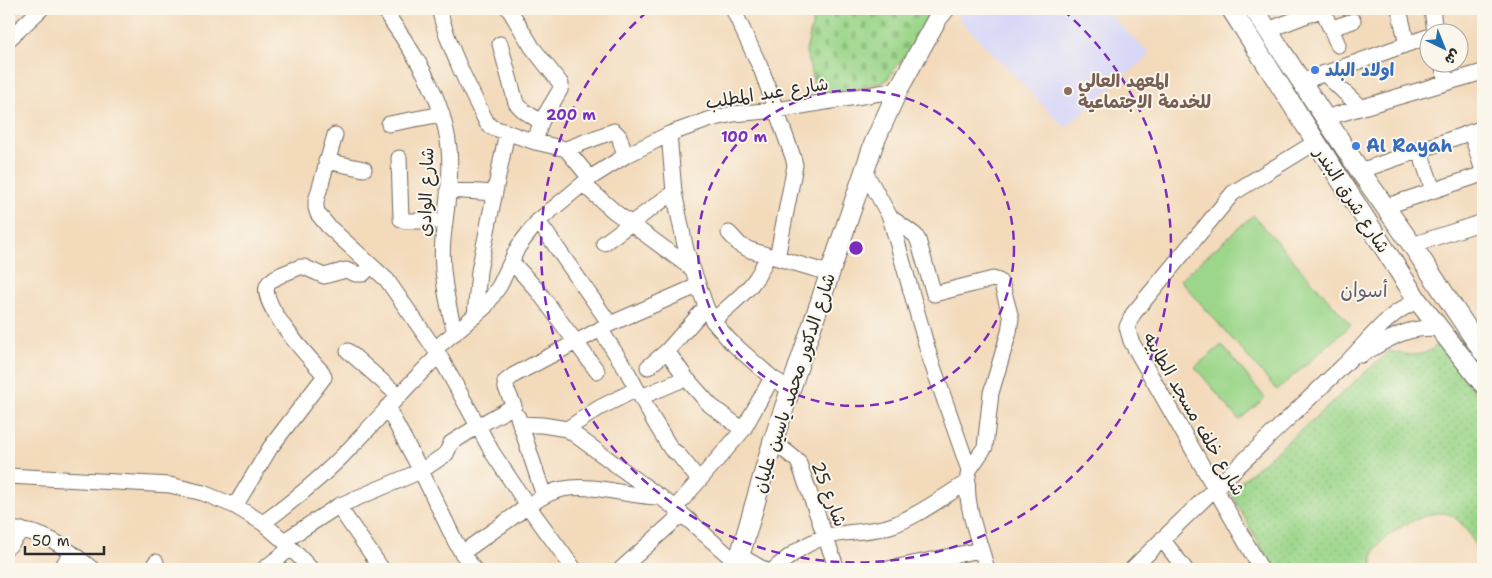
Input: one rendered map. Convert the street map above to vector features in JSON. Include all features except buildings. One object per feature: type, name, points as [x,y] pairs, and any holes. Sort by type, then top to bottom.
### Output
[{"type":"main road","name":"شارع شرق البندر","points":[[1231,9],[1418,302],[1483,384]]},
{"type":"main road","name":"شارع شرق البندر","points":[[1254,9],[1360,171],[1480,340]]},
{"type":"main road","name":"شارع الدكتور محمد ياسين عليان","points":[[738,563],[773,441],[864,170],[898,90],[937,12]]},
{"type":"main road","points":[[1399,272],[1409,270],[1413,266],[1415,261],[1412,245]]},
{"type":"main road","points":[[1418,302],[1426,300],[1438,304],[1471,351],[1483,359]]},
{"type":"street","points":[[9,39],[41,9]]},
{"type":"street","name":"شارع الوادى","points":[[383,9],[410,47],[431,85],[442,114],[449,149],[448,190],[443,240],[444,279],[455,332]]},
{"type":"street","points":[[439,9],[456,60],[491,127],[535,142],[566,149],[614,131],[619,136],[625,156]]},
{"type":"street","points":[[509,9],[532,47],[561,84],[560,90],[541,122],[535,142]]},
{"type":"street","points":[[713,321],[756,280],[772,256],[795,165],[789,142],[762,71],[733,9]]},
{"type":"street","points":[[1268,30],[1323,9],[1338,46]]},
{"type":"street","points":[[1399,9],[1407,44]]},
{"type":"street","points":[[1432,9],[1434,22]]},
{"type":"street","points":[[1332,28],[1353,21]]},
{"type":"street","points":[[1301,82],[1420,39]]},
{"type":"street","points":[[500,44],[516,102],[524,111],[541,122]]},
{"type":"street","points":[[1444,72],[1446,83]]},
{"type":"street","points":[[1325,118],[1483,72]]},
{"type":"street","points":[[1324,73],[1360,108]]},
{"type":"street","name":"شارع عبد المطلب","points":[[263,523],[321,477],[355,444],[455,332],[475,316],[493,296],[511,261],[538,221],[586,181],[625,156],[669,134],[712,119],[733,114],[777,110],[898,90]]},
{"type":"street","points":[[389,124],[442,114]]},
{"type":"street","points":[[1360,171],[1477,130],[1483,172],[1384,206]]},
{"type":"street","points":[[475,316],[479,271],[507,132]]},
{"type":"street","points":[[669,134],[674,192],[691,268],[706,307],[713,321],[730,341],[772,378],[790,389]]},
{"type":"street","points":[[335,135],[316,201],[318,214],[334,233],[387,280],[437,352],[497,459],[528,506],[574,569]]},
{"type":"street","name":"شارع خلف مسجد الطابيه","points":[[1261,569],[1131,341],[1128,334],[1129,320],[1233,194],[1316,142]]},
{"type":"street","points":[[566,149],[586,181],[615,212],[691,268]]},
{"type":"street","points":[[1419,150],[1433,190]]},
{"type":"street","points":[[398,158],[401,219],[406,221],[445,221]]},
{"type":"street","points":[[326,162],[364,169]]},
{"type":"street","points":[[864,170],[890,217],[930,358],[968,476],[980,550],[986,569]]},
{"type":"street","points":[[448,190],[495,192]]},
{"type":"street","points":[[604,243],[674,192]]},
{"type":"street","points":[[890,217],[915,235],[918,240],[934,294]]},
{"type":"street","points":[[538,221],[605,327],[667,443],[699,480]]},
{"type":"street","points":[[1412,245],[1483,222]]},
{"type":"street","points":[[729,233],[746,248],[829,273]]},
{"type":"street","points":[[511,261],[538,291],[597,371]]},
{"type":"street","points":[[235,506],[270,448],[324,377],[272,308],[266,296],[266,289],[269,283],[300,267],[324,276],[342,270],[362,274],[371,265]]},
{"type":"street","points":[[774,569],[796,551],[825,537],[880,529],[896,524],[968,476],[985,447],[991,393],[1009,332],[1011,318],[1002,285],[999,281],[993,279],[914,300]]},
{"type":"street","points":[[544,496],[505,382],[605,327],[697,286]]},
{"type":"street","points":[[1132,569],[1347,363],[1394,314],[1404,307],[1418,302]]},
{"type":"street","points":[[648,367],[667,351],[706,307]]},
{"type":"street","points":[[1347,363],[1400,333],[1422,328],[1440,329]]},
{"type":"street","points":[[348,351],[398,396]]},
{"type":"street","points":[[667,351],[686,378],[710,405],[743,430]]},
{"type":"street","points":[[567,429],[599,408],[686,378]]},
{"type":"street","points":[[628,567],[679,511],[699,480],[743,430],[772,378]]},
{"type":"street","points":[[264,569],[287,544],[338,506],[421,471],[446,454],[451,442],[514,406]]},
{"type":"street","points":[[387,407],[421,471],[454,541],[471,568]]},
{"type":"street","points":[[520,424],[567,429],[679,511],[738,563],[763,569]]},
{"type":"street","name":"شارع 25","points":[[773,441],[798,462],[837,569]]},
{"type":"street","points":[[9,476],[170,485],[204,493],[235,506],[263,523],[311,569]]},
{"type":"street","points":[[462,552],[528,506],[544,496],[561,489],[605,490],[646,497],[661,497]]},
{"type":"street","points":[[338,506],[382,569]]},
{"type":"street","points":[[9,546],[16,530],[44,535],[63,546],[92,569]]},
{"type":"street","points":[[1162,539],[1185,569]]},
{"type":"street","points":[[890,569],[980,550]]},
{"type":"street","points":[[61,569],[71,553]]},
{"type":"shaded area","name":"المعهد العالى للخدمة الاجتماعية","points":[[967,9],[1103,9],[1150,54],[1065,128],[957,17]]},
{"type":"green space","points":[[816,9],[940,9],[885,82],[817,97],[806,51]]},
{"type":"green space","points":[[1253,215],[1351,325],[1277,390],[1180,280]]},
{"type":"green space","points":[[1222,345],[1265,398],[1239,420],[1195,367]]},
{"type":"green space","points":[[1437,345],[1483,402],[1483,563],[1470,535],[1460,523],[1448,514],[1440,513],[1419,518],[1387,537],[1375,550],[1372,560],[1373,569],[1273,569],[1230,491],[1389,351],[1415,355],[1426,352]]},
{"type":"place","name":"اولاد البلد","points":[[1315,70]]},
{"type":"place","name":"المعهد العالى للخدمة الاجتماعية","points":[[1068,91]]},
{"type":"place","name":"Al Rayah","points":[[1356,146]]},
{"type":"district","name":"أسوان","points":[[1364,290]]}]
